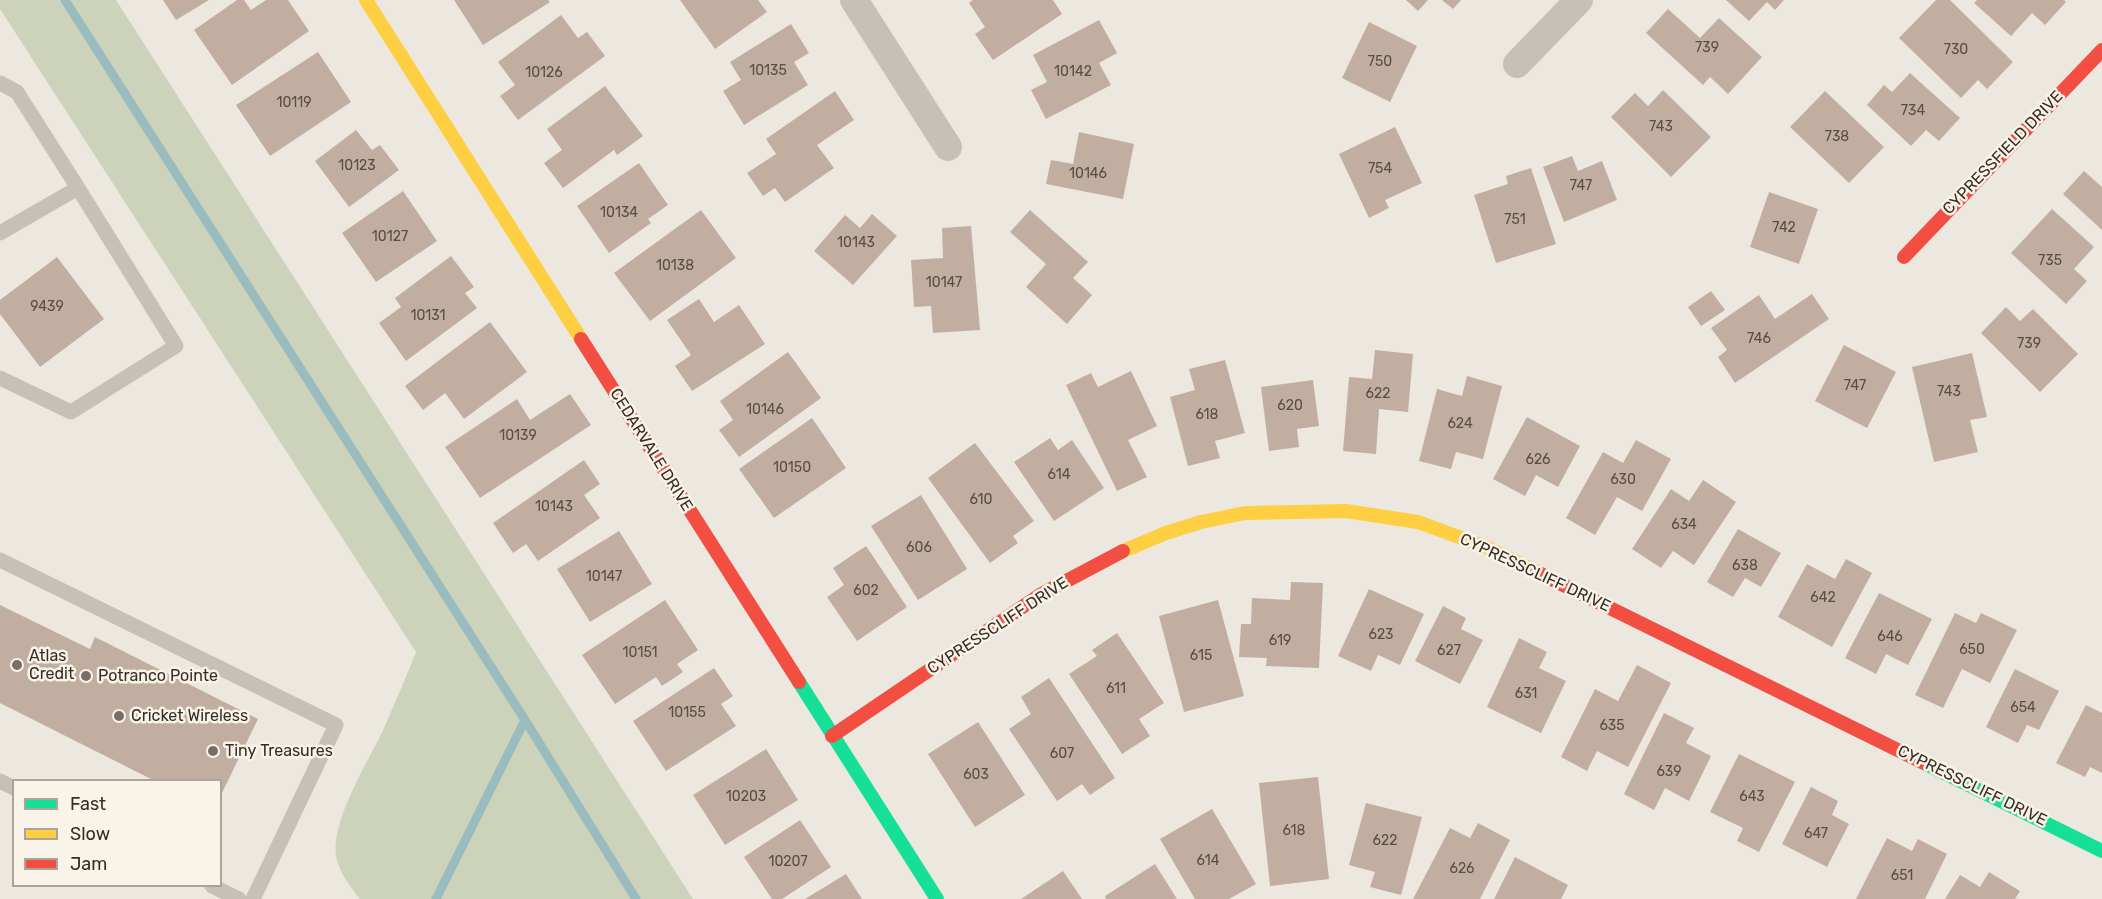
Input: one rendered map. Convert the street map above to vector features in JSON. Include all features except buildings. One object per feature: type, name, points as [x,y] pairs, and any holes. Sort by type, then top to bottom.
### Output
[{"type":"street","name":"CEDARVALE DRIVE","points":[[366,0],[937,899]]},
{"type":"street","points":[[855,0],[948,147]]},
{"type":"street","points":[[1517,64],[1579,0]]},
{"type":"street","name":"CYPRESSFIELD DRIVE","points":[[1904,257],[2102,50]]},
{"type":"street","name":"CYPRESSCLIFF DRIVE","points":[[832,736],[1040,595],[1123,551],[1166,533],[1201,522],[1245,513],[1346,511],[1418,522],[1486,547],[2102,851]]},
{"type":"lane","points":[[0,83],[17,93],[176,346],[71,412],[0,378]]},
{"type":"lane","points":[[0,233],[78,188]]},
{"type":"lane","points":[[0,560],[336,725],[253,899]]},
{"type":"lane","points":[[216,887],[239,899]]},
{"type":"green space","points":[[0,0],[116,0],[693,899],[360,899],[338,865],[336,845],[338,829],[416,652],[0,9]]},
{"type":"waterway","points":[[65,0],[525,720],[636,899]]},
{"type":"waterway","points":[[436,899],[525,720]]},
{"type":"traffic: fast","points":[[799,682],[937,899]]},
{"type":"traffic: fast","points":[[1924,763],[2102,851]]},
{"type":"traffic: slow","points":[[366,0],[581,339]]},
{"type":"traffic: slow","points":[[1123,551],[1166,533],[1201,522],[1245,513],[1346,511],[1418,522],[1486,547],[1537,572]]},
{"type":"traffic: jam","points":[[1904,257],[2102,50]]},
{"type":"traffic: jam","points":[[581,339],[799,682]]},
{"type":"traffic: jam","points":[[832,736],[1040,595],[1123,551]]},
{"type":"traffic: jam","points":[[1537,572],[1924,763]]},
{"type":"place","name":"Atlas Credit","points":[[17,665]]},
{"type":"place","name":"Potranco Pointe","points":[[86,676]]},
{"type":"place","name":"Cricket Wireless","points":[[119,716]]},
{"type":"place","name":"Tiny Treasures","points":[[213,751]]}]
